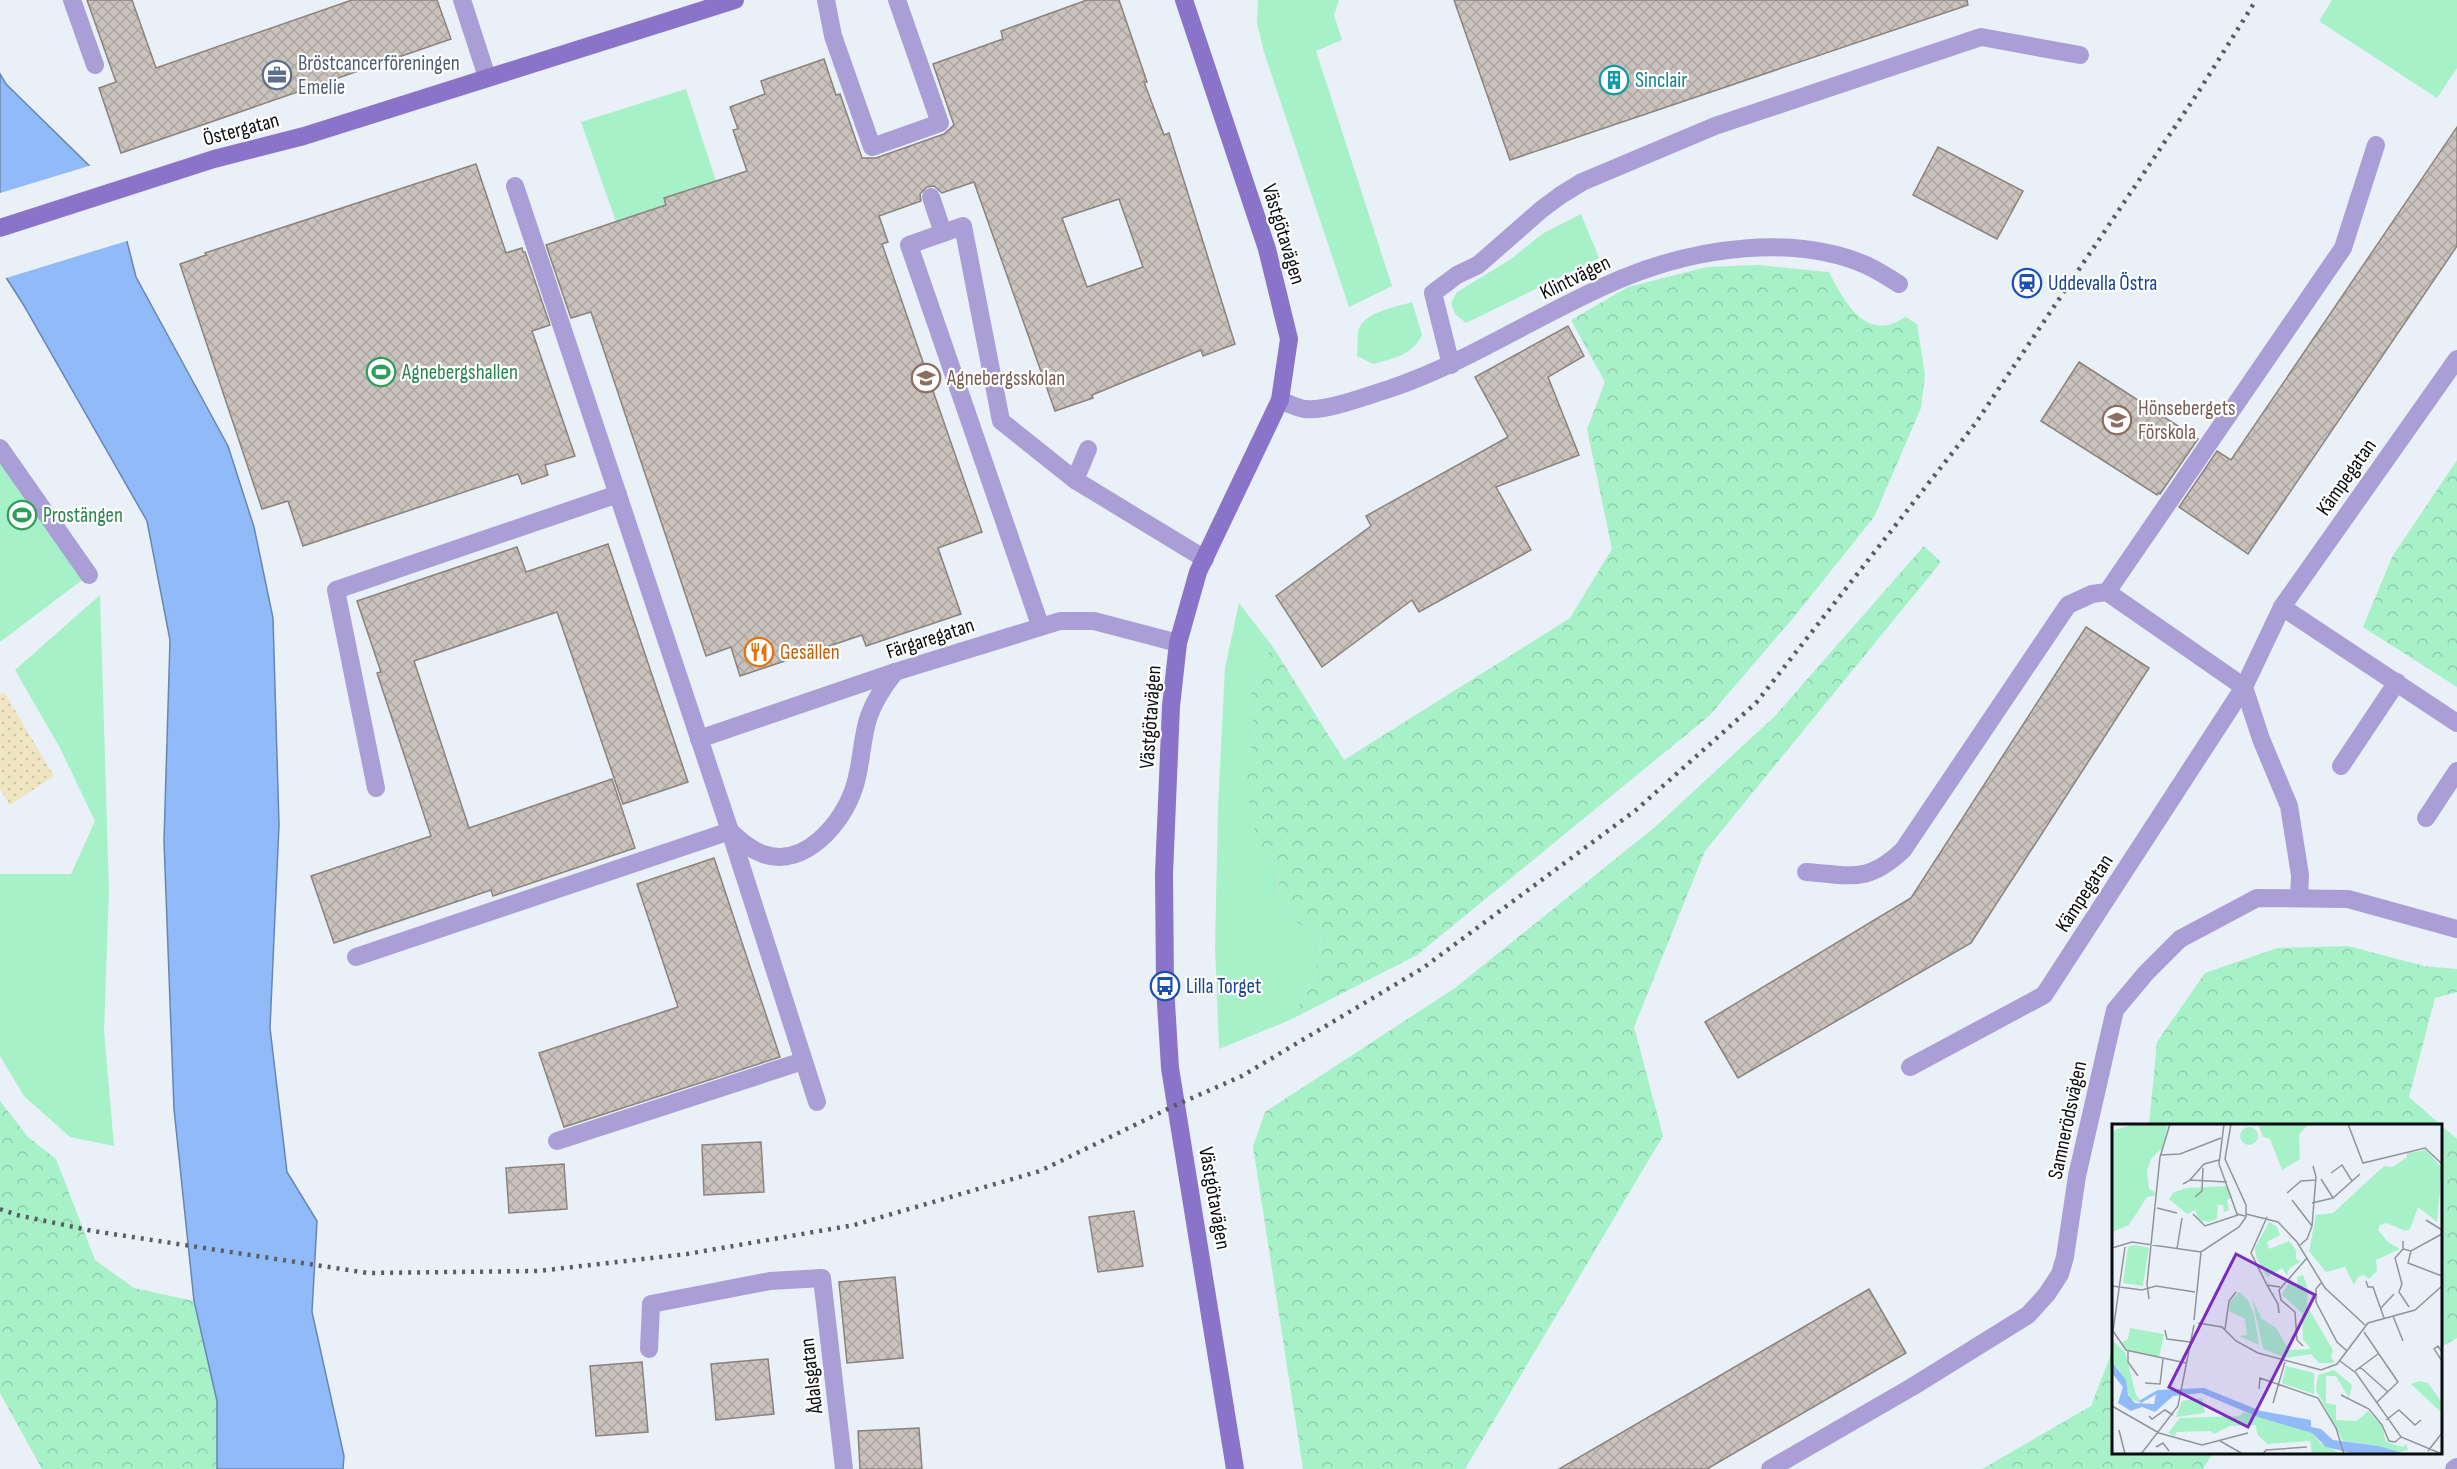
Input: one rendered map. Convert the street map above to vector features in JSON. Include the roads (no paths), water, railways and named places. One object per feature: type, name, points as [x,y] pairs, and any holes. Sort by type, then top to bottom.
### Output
[{"type":"street","points":[[72,0],[95,64]]},
{"type":"street","points":[[462,0],[487,77]]},
{"type":"street","name":"Östergatan","points":[[0,228],[114,190],[214,159],[304,136],[735,0]]},
{"type":"street","points":[[826,0],[832,36],[872,147],[909,137],[940,123],[921,49],[897,0]]},
{"type":"street","name":"Västgötavägen","points":[[1184,0],[1267,249],[1289,339],[1280,400],[1198,572],[1178,643],[1171,706],[1164,874],[1165,986],[1170,1068],[1235,1469]]},
{"type":"street","points":[[1451,365],[1433,293],[1457,275],[1478,265],[1542,209],[1582,182],[1714,126],[1981,37],[2080,55]]},
{"type":"street","points":[[2107,592],[2343,248],[2376,145]]},
{"type":"street","points":[[515,186],[730,831],[817,1102]]},
{"type":"street","points":[[931,197],[943,233]]},
{"type":"street","points":[[1040,625],[909,245],[963,226],[1001,421],[1075,480],[1205,559]]},
{"type":"street","name":"Klintvägen","points":[[1280,400],[1306,409],[1350,402],[1451,365],[1623,278],[1656,266],[1715,253],[1756,247],[1824,252],[1868,266],[1899,284]]},
{"type":"street","name":"Kämpegatan","points":[[1910,1067],[2044,995],[2244,687],[2282,607],[2457,359]]},
{"type":"street","points":[[973,429],[1001,421]]},
{"type":"street","points":[[0,448],[89,574]]},
{"type":"street","points":[[1075,480],[1088,448]]},
{"type":"street","points":[[376,788],[336,590],[618,494]]},
{"type":"street","points":[[1806,872],[1865,876],[1892,861],[1913,839],[2068,605],[2092,594],[2107,592],[2244,687],[2261,739],[2289,806],[2300,875],[2299,898]]},
{"type":"street","points":[[2282,607],[2457,723]]},
{"type":"street","name":"Färgaregatan","points":[[699,739],[1040,625],[1060,621],[1094,621],[1178,643]]},
{"type":"street","points":[[730,831],[746,846],[765,855],[784,858],[818,842],[843,812],[853,791],[860,768],[868,718],[879,692],[895,672]]},
{"type":"street","points":[[2341,766],[2397,682]]},
{"type":"street","points":[[2426,818],[2457,771]]},
{"type":"street","points":[[356,957],[730,831]]},
{"type":"street","name":"Samnerödsvägen","points":[[1770,1469],[1912,1387],[2028,1315],[2047,1294],[2060,1274],[2066,1257],[2077,1176],[2115,1010],[2146,973],[2180,939],[2257,898],[2348,899],[2457,929]]},
{"type":"street","points":[[557,1142],[803,1061]]},
{"type":"street","name":"Ådalsgatan","points":[[649,1349],[651,1304],[770,1281],[822,1278],[844,1469]]},
{"type":"water","points":[[0,74],[6,84],[114,190],[136,277],[228,446],[254,527],[273,618],[279,825],[270,1028],[287,1172],[317,1221],[312,1312],[344,1456],[343,1469],[217,1469],[217,1401],[194,1301],[174,1109],[164,841],[170,640],[147,521],[23,304],[0,268]]},
{"type":"railway","points":[[0,1209],[17,1215],[93,1231],[368,1273],[538,1271],[687,1254],[854,1225],[1040,1171],[1176,1105],[1242,1076],[1423,968],[1636,810],[1756,703],[1975,424],[2199,91],[2256,0]]},
{"type":"place","name":"Bröstcancerföreningen Emelie","points":[[277,75]]},
{"type":"place","name":"Sinclair","points":[[1614,80]]},
{"type":"place","name":"Uddevalla Östra","points":[[2027,283]]},
{"type":"place","name":"Agnebergshallen","points":[[381,372]]},
{"type":"place","name":"Agnebergsskolan","points":[[926,378]]},
{"type":"place","name":"Hönsebergets Förskola","points":[[2117,420]]},
{"type":"place","name":"Prostängen","points":[[22,515]]},
{"type":"place","name":"Gesällen","points":[[759,652]]},
{"type":"place","name":"Lilla Torget","points":[[1165,986]]}]
